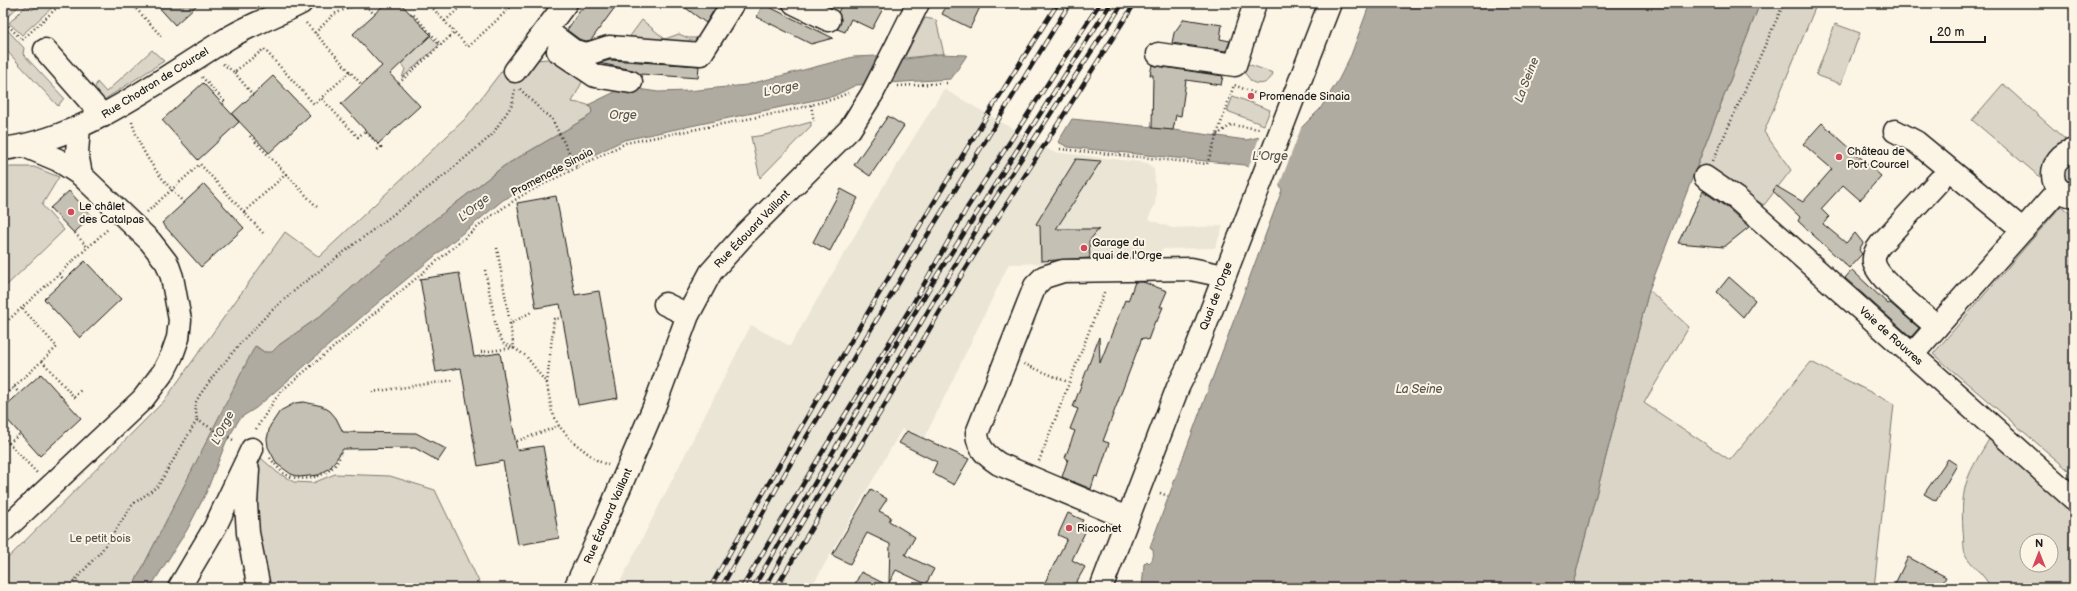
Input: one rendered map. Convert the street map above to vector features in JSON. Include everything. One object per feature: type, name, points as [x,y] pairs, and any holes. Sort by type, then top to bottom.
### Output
[{"type":"street","points":[[515,71],[566,3]]},
{"type":"street","points":[[546,30],[574,51],[587,54],[609,47],[701,54],[734,3]]},
{"type":"street","points":[[794,3],[829,20]]},
{"type":"street","name":"Rue Édouard Vaillant","points":[[575,588],[597,542],[654,407],[688,315],[711,272],[728,251],[850,129],[899,41],[918,3]]},
{"type":"street","points":[[1158,54],[1234,65],[1255,3]]},
{"type":"street","name":"Quai de l'Orge","points":[[1101,588],[1178,387],[1194,355],[1278,133],[1330,3]]},
{"type":"street","name":"Rue Chodron de Courcel","points":[[3,149],[25,146],[79,127],[103,116],[232,36],[298,5]]},
{"type":"street","points":[[546,30],[557,50],[595,76],[631,82]]},
{"type":"street","points":[[45,50],[103,116]]},
{"type":"street","points":[[79,127],[77,152],[81,175]]},
{"type":"street","points":[[1895,131],[1916,142],[2023,230]]},
{"type":"street","points":[[3,531],[143,399],[164,371],[178,338],[178,304],[172,277],[167,263],[150,241],[124,214],[81,175],[58,160],[25,146]]},
{"type":"street","points":[[1912,355],[2023,230],[2066,192],[2053,179],[2055,164],[2066,152],[2074,150]]},
{"type":"street","name":"Voie de Rouvres","points":[[1705,178],[1737,199],[2074,499]]},
{"type":"street","points":[[1937,327],[1880,275],[1874,262],[1876,251],[1880,245],[1939,181]]},
{"type":"street","points":[[1127,518],[999,464],[981,448],[978,442],[977,434],[1035,286],[1051,274],[1063,271],[1155,278],[1191,269],[1224,276]]},
{"type":"street","points":[[665,304],[688,315]]},
{"type":"street","points":[[179,588],[221,515],[252,441]]},
{"type":"street","points":[[252,441],[248,466],[246,504],[248,533],[259,588]]},
{"type":"path","points":[[3,20],[22,40],[62,3]]},
{"type":"path","points":[[130,3],[163,38]]},
{"type":"path","points":[[315,33],[334,14],[361,3],[374,14]]},
{"type":"path","points":[[428,3],[468,47],[515,3]]},
{"type":"path","points":[[444,21],[464,3]]},
{"type":"path","points":[[1705,178],[1784,3]]},
{"type":"path","points":[[298,5],[303,20],[362,85]]},
{"type":"path","points":[[410,14],[412,13],[441,45]]},
{"type":"path","points":[[144,26],[148,22]]},
{"type":"path","points":[[399,83],[455,32]]},
{"type":"path","points":[[253,95],[234,72],[264,49],[314,104],[350,72]]},
{"type":"path","points":[[189,63],[225,102],[223,104]]},
{"type":"path","name":"Promenade Sinaia","points":[[252,441],[280,392],[491,216],[524,194],[626,143],[811,105],[872,90],[948,83]]},
{"type":"path","points":[[330,84],[333,87]]},
{"type":"path","points":[[68,588],[102,550],[133,504],[158,486],[197,420],[196,404],[199,396],[214,374],[243,340],[269,313],[301,285],[446,174],[491,136],[512,105],[516,85],[552,119],[577,168]]},
{"type":"path","points":[[1060,149],[1207,164],[1234,85],[1290,106]]},
{"type":"path","points":[[321,98],[358,138],[365,131],[381,147],[377,150]]},
{"type":"path","points":[[127,101],[136,136],[143,153],[158,175],[184,203]]},
{"type":"path","points":[[811,105],[814,121]]},
{"type":"path","points":[[1216,136],[1231,125],[1278,133]]},
{"type":"path","points":[[249,135],[317,207]]},
{"type":"path","points":[[150,210],[200,164],[263,233]]},
{"type":"path","points":[[244,212],[286,174]]},
{"type":"path","points":[[3,326],[124,214]]},
{"type":"path","points":[[75,233],[88,248]]},
{"type":"path","points":[[497,248],[514,348]]},
{"type":"path","points":[[485,270],[496,332],[504,344],[514,348],[526,356],[547,384]]},
{"type":"path","points":[[59,274],[64,280]]},
{"type":"path","points":[[1040,459],[1068,382],[1106,288]]},
{"type":"path","points":[[3,397],[57,347],[22,308]]},
{"type":"path","points":[[510,324],[533,311]]},
{"type":"path","points":[[562,318],[554,319],[547,384],[552,412],[559,426],[573,442],[598,461]]},
{"type":"path","points":[[481,352],[514,348]]},
{"type":"path","points":[[42,361],[74,397],[82,389]]},
{"type":"path","points":[[1030,367],[1068,382]]},
{"type":"path","points":[[372,392],[454,380]]},
{"type":"path","points":[[14,387],[20,393]]},
{"type":"path","points":[[197,420],[232,439]]},
{"type":"path","points":[[517,441],[559,426]]},
{"type":"path","points":[[9,443],[20,434]]},
{"type":"path","points":[[3,437],[50,487]]},
{"type":"path","points":[[252,441],[284,473],[296,478],[312,478],[322,476],[334,467],[341,455]]},
{"type":"path","points":[[12,454],[16,451]]},
{"type":"path","points":[[1160,493],[1168,496]]},
{"type":"shaded area","points":[[944,89],[1053,152],[1148,163],[1154,169],[1156,194],[1155,204],[1148,219],[1172,228],[1223,226],[1215,248],[1162,249],[1158,261],[1009,264],[924,439],[902,429],[811,588],[617,588],[751,325],[790,346],[883,187]]},
{"type":"green space","points":[[3,3],[22,3],[6,18],[3,15]]},
{"type":"green space","points":[[40,3],[57,3],[22,35],[9,23],[27,5],[32,10]]},
{"type":"green space","points":[[1760,3],[1817,3],[1764,132],[1791,170],[1764,205],[1697,166]]},
{"type":"green space","points":[[925,18],[936,20],[944,54],[904,58]]},
{"type":"green space","points":[[642,20],[665,39],[679,34],[688,38],[705,38],[701,44],[625,43]]},
{"type":"green space","points":[[1835,24],[1860,33],[1841,84],[1816,75]]},
{"type":"green space","points":[[3,25],[24,48],[23,54],[64,98],[58,106],[5,49],[3,46]]},
{"type":"green space","points":[[430,36],[439,45],[402,78],[405,69],[401,64]]},
{"type":"green space","points":[[152,50],[164,61],[102,101],[94,90],[97,82],[106,92]]},
{"type":"green space","name":"Le petit bois","points":[[561,58],[585,76],[572,102],[590,106],[592,112],[588,117],[504,166],[385,258],[319,317],[279,345],[272,353],[264,352],[256,346],[132,588],[3,588],[3,563],[164,401],[285,232],[319,257],[465,119],[507,64]]},
{"type":"green space","points":[[1245,63],[1273,73],[1272,76],[1262,84],[1252,82],[1244,72]]},
{"type":"green space","points":[[2003,84],[2067,141],[2055,148],[2040,177],[1972,120]]},
{"type":"green space","points":[[1233,96],[1270,110],[1264,125],[1227,111]]},
{"type":"green space","points":[[811,122],[811,126],[760,178],[751,137],[765,135]]},
{"type":"green space","points":[[2074,158],[2074,186],[2070,186],[2062,176],[2064,163]]},
{"type":"green space","points":[[3,167],[34,167],[59,177],[42,205],[64,230],[3,289]]},
{"type":"green space","points":[[2061,206],[2074,217],[2074,475],[1933,354]]},
{"type":"green space","points":[[1649,290],[1689,327],[1644,403],[1730,460],[1811,362],[1894,404],[1874,588],[1572,588]]},
{"type":"green space","points":[[1991,436],[2074,512],[2074,588],[1991,588],[1985,578],[1967,558],[1964,549],[1962,514],[1963,501],[1964,490],[1971,470]]},
{"type":"green space","points":[[253,451],[278,473],[294,482],[313,483],[335,474],[390,476],[435,490],[482,588],[266,588],[260,552]]},
{"type":"water","name":"La Seine","points":[[1370,3],[1760,3],[1649,290],[1572,588],[1142,588],[1144,564],[1147,561],[1149,563],[1153,558],[1153,550],[1150,547],[1282,190],[1279,184],[1245,165],[1068,147],[1058,142],[1072,119],[1152,127],[1246,140],[1301,128],[1320,109],[1339,79],[1351,55]]},
{"type":"water","name":"Orge","points":[[939,54],[967,55],[951,79],[856,85],[834,96],[624,140],[503,200],[380,301],[256,408],[240,418],[226,442],[206,493],[187,530],[150,588],[132,588],[255,346],[264,352],[272,352],[279,345],[319,317],[385,258],[504,166],[588,117],[592,112],[588,105],[619,90],[631,88],[658,92],[688,91],[746,85],[853,57],[877,56],[907,59]]},
{"type":"pier","points":[[1303,123],[1279,186],[1248,169],[1260,135],[1277,133],[1300,126]]},
{"type":"building","points":[[155,3],[199,3],[175,25]]},
{"type":"building","points":[[386,3],[400,3],[431,35],[390,74],[420,106],[378,144],[341,104],[382,66],[353,34]]},
{"type":"building","points":[[588,3],[618,3],[591,40],[586,41],[579,39],[567,30],[581,9],[583,10]]},
{"type":"building","points":[[679,3],[718,3],[706,23]]},
{"type":"building","points":[[843,3],[886,3],[872,29],[851,19],[845,32],[837,29],[841,20],[838,12]]},
{"type":"building","points":[[948,3],[982,3],[970,28],[942,14]]},
{"type":"building","points":[[763,4],[833,38],[811,44],[757,17]]},
{"type":"building","points":[[1184,19],[1222,25],[1220,39],[1230,41],[1226,51],[1172,43],[1174,33]]},
{"type":"building","points":[[610,60],[699,66],[698,78],[640,74],[633,70],[599,63]]},
{"type":"building","points":[[1152,65],[1223,76],[1221,85],[1186,80],[1181,116],[1176,115],[1173,130],[1152,128],[1153,75],[1150,75]]},
{"type":"building","points":[[273,76],[310,115],[269,153],[232,114]]},
{"type":"building","points":[[203,83],[239,122],[198,160],[162,120]]},
{"type":"building","points":[[888,116],[904,126],[870,176],[854,165]]},
{"type":"building","points":[[1822,123],[1881,176],[1860,200],[1843,185],[1821,209],[1829,217],[1823,224],[1846,243],[1855,233],[1863,243],[1859,250],[1862,254],[1849,268],[1798,221],[1800,217],[1773,191],[1776,186],[1803,202],[1832,169],[1803,144]]},
{"type":"building","points":[[1076,159],[1101,161],[1056,229],[1099,229],[1089,241],[1090,258],[1041,261],[1040,226],[1036,224]]},
{"type":"building","points":[[204,184],[244,228],[201,267],[162,223]]},
{"type":"building","points":[[841,189],[858,198],[830,251],[813,242]]},
{"type":"building","name":"Le châlet des Catalpas","points":[[69,191],[92,216],[74,233],[50,208]]},
{"type":"building","points":[[1703,191],[1729,209],[1749,227],[1724,247],[1678,243]]},
{"type":"building","points":[[556,196],[575,295],[599,291],[618,398],[578,405],[560,304],[536,308],[517,203]]},
{"type":"building","points":[[85,261],[121,299],[80,338],[44,299]]},
{"type":"building","points":[[1852,270],[1888,304],[1890,303],[1919,328],[1911,337],[1845,278]]},
{"type":"building","points":[[459,273],[474,357],[500,353],[517,450],[543,446],[559,538],[518,545],[503,461],[478,466],[461,368],[436,372],[420,279]]},
{"type":"building","points":[[1729,277],[1755,300],[1743,317],[1717,292]]},
{"type":"building","points":[[1135,282],[1143,282],[1167,291],[1160,307],[1163,307],[1157,321],[1155,321],[1148,340],[1142,338],[1103,441],[1109,443],[1098,477],[1095,476],[1091,489],[1062,477],[1068,459],[1065,458],[1075,431],[1070,429],[1078,409],[1073,407],[1099,337],[1100,363],[1125,300],[1128,301]]},
{"type":"building","points":[[41,374],[81,418],[40,456],[3,415],[3,408]]},
{"type":"building","points":[[304,402],[322,406],[330,411],[336,418],[343,432],[416,433],[446,449],[438,461],[415,448],[343,449],[331,467],[319,475],[299,477],[291,474],[277,464],[268,447],[267,439],[270,426],[280,411],[295,403]]},
{"type":"building","points":[[907,431],[969,459],[954,485],[932,473],[937,462],[899,443]]},
{"type":"building","points":[[1948,459],[1957,465],[1936,501],[1924,494]]},
{"type":"building","points":[[871,489],[887,499],[879,511],[891,517],[889,521],[915,537],[905,555],[934,569],[926,584],[896,570],[889,583],[890,544],[867,533],[850,564],[832,555]]},
{"type":"building","points":[[1068,513],[1083,520],[1079,527],[1086,530],[1072,560],[1085,567],[1073,588],[1042,588],[1067,539],[1058,535]]},
{"type":"building","points":[[1908,557],[1946,577],[1940,588],[1893,588]]},
{"type":"building","points":[[861,572],[893,588],[853,588]]},
{"type":"railway","points":[[710,588],[836,366],[923,220],[1058,3]]},
{"type":"railway","points":[[721,588],[788,468],[914,257],[1070,3]]},
{"type":"railway","points":[[742,588],[812,469],[911,307],[967,208],[1100,3]]},
{"type":"railway","points":[[753,588],[934,280],[1111,3]]},
{"type":"railway","points":[[765,588],[798,529],[993,202],[1123,3]]},
{"type":"railway","points":[[776,588],[964,271],[1135,3]]},
{"type":"place","name":"Promenade Sinaia","points":[[1251,96]]},
{"type":"place","name":"Château de Port Courcel","points":[[1839,157]]},
{"type":"place","name":"Le châlet des Catalpas","points":[[71,212]]},
{"type":"place","name":"Garage du quai de l'Orge","points":[[1084,248]]},
{"type":"place","name":"Ricochet","points":[[1069,528]]},
{"type":"water label","name":"L'Orge","points":[[781,89]]},
{"type":"water label","name":"L'Orge","points":[[1270,156]]},
{"type":"water label","name":"L'Orge","points":[[474,208]]},
{"type":"water label","name":"L'Orge","points":[[223,428]]}]
